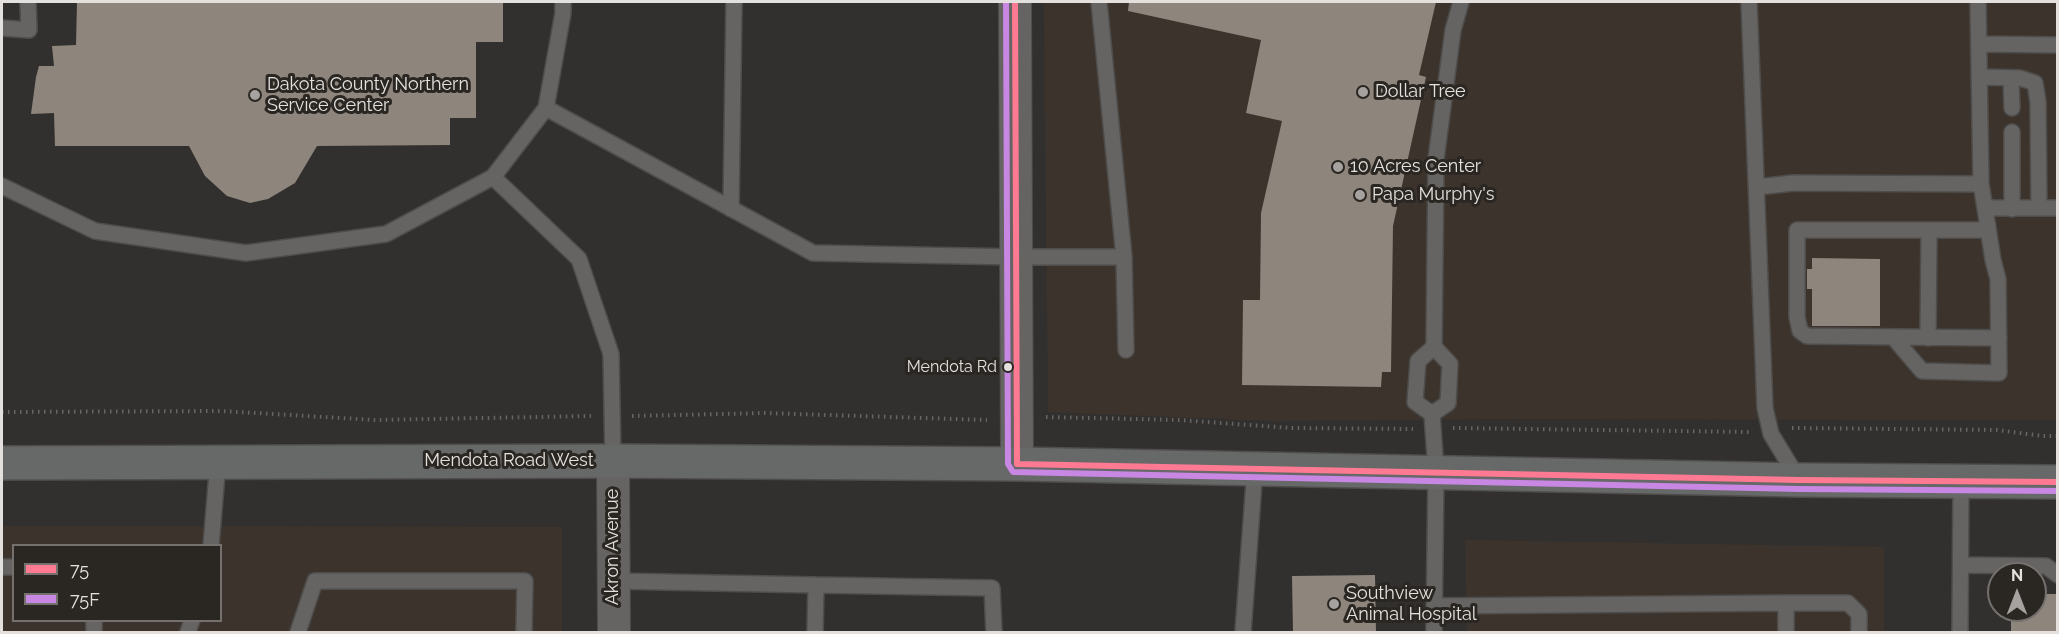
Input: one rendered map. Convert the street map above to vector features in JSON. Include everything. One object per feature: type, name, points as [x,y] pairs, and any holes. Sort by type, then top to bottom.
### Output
[{"type":"street","points":[[1015,2],[1017,464]]},
{"type":"street","name":"Mendota Road West","points":[[2,463],[613,461],[1017,464],[1799,480],[2058,482]]},
{"type":"street","name":"Akron Avenue","points":[[613,461],[614,633]]},
{"type":"lane","points":[[2,28],[29,30],[28,2]]},
{"type":"lane","points":[[2,186],[95,231],[246,253],[386,234],[493,177],[546,108],[563,2]]},
{"type":"lane","points":[[731,209],[734,2]]},
{"type":"lane","points":[[1099,2],[1124,257],[1126,350]]},
{"type":"lane","points":[[1432,414],[1448,403],[1450,364],[1434,347],[1436,159],[1453,30],[1461,2]]},
{"type":"lane","points":[[1749,2],[1767,421],[1771,434],[1799,480]]},
{"type":"lane","points":[[1893,337],[1922,371],[1999,373],[1998,279],[1987,230],[1981,184],[1978,2]]},
{"type":"lane","points":[[1979,44],[2058,45]]},
{"type":"lane","points":[[1979,77],[2020,78],[2035,83],[2038,102],[2039,208]]},
{"type":"lane","points":[[2012,78],[2012,108]]},
{"type":"lane","points":[[546,108],[813,254],[1124,257]]},
{"type":"lane","points":[[2012,132],[2012,209]]},
{"type":"lane","points":[[493,177],[579,259],[611,354],[613,461]]},
{"type":"lane","points":[[1758,187],[1793,183],[1981,184]]},
{"type":"lane","points":[[1985,208],[2058,208]]},
{"type":"lane","points":[[1987,230],[1797,230],[1797,317],[1800,331],[1807,336],[1999,338]]},
{"type":"lane","points":[[1928,338],[1929,231]]},
{"type":"lane","points":[[1432,414],[1414,402],[1418,361],[1434,347]]},
{"type":"lane","points":[[1432,414],[1436,471],[1434,633]]},
{"type":"lane","points":[[210,544],[218,461]]},
{"type":"lane","points":[[1243,633],[1255,468]]},
{"type":"lane","points":[[1960,633],[1961,480]]},
{"type":"lane","points":[[1961,565],[2046,566],[2058,575]]},
{"type":"lane","points":[[298,633],[315,581],[525,581],[524,633]]},
{"type":"lane","points":[[613,581],[992,588],[993,633]]},
{"type":"lane","points":[[815,633],[816,585]]},
{"type":"lane","points":[[1786,603],[1786,633]]},
{"type":"lane","points":[[1435,606],[1848,603],[1859,614],[1859,633]]},
{"type":"path","points":[[2,412],[221,411],[375,420],[574,417]]},
{"type":"path","points":[[648,415],[764,413],[968,421]]},
{"type":"path","points":[[1051,417],[1179,420],[1292,428],[1377,430]]},
{"type":"path","points":[[1493,428],[1754,432]]},
{"type":"path","points":[[1787,428],[1997,430],[2058,436]]},
{"type":"shaded area","name":"10 Acres Center","points":[[1044,2],[2057,2],[2057,420],[1274,421],[1048,412]]},
{"type":"shaded area","points":[[2,526],[562,527],[562,632],[2,632]]},
{"type":"shaded area","points":[[1465,540],[1884,547],[1884,632],[1467,632]]},
{"type":"building","name":"Dakota County Northern Service Center","points":[[77,2],[503,2],[503,42],[476,42],[476,118],[450,118],[450,145],[317,146],[295,183],[268,199],[250,203],[227,196],[205,176],[189,146],[55,146],[54,113],[31,114],[36,77],[39,66],[54,66],[52,46],[76,45]]},
{"type":"building","name":"10 Acres Center","points":[[1129,2],[1436,2],[1419,75],[1426,77],[1393,226],[1391,372],[1382,372],[1381,387],[1242,385],[1243,300],[1260,300],[1261,213],[1282,121],[1246,113],[1261,40],[1128,11]]},
{"type":"building","points":[[1812,258],[1880,259],[1880,326],[1812,326],[1812,289],[1807,289],[1807,269],[1812,269]]},
{"type":"building","name":"Southview Animal Hospital","points":[[1375,575],[1376,633],[1293,633],[1292,576]]},
{"type":"building","points":[[2047,594],[2057,594],[2058,633],[2011,633],[2011,622],[2047,622]]},
{"type":"transit line","name":"75F","points":[[1006,2],[1008,464],[1013,472],[1799,489],[2058,491]]},
{"type":"transit line","name":"75","points":[[1015,2],[1017,464],[1799,480],[2058,482]]},
{"type":"place","name":"Dollar Tree","points":[[1363,92]]},
{"type":"place","name":"Dakota County Northern Service Center","points":[[255,95]]},
{"type":"place","name":"10 Acres Center","points":[[1338,167]]},
{"type":"place","name":"Papa Murphy's","points":[[1360,195]]},
{"type":"place","name":"Mendota Rd","points":[[1008,367]]},
{"type":"place","name":"Southview Animal Hospital","points":[[1334,604]]}]
